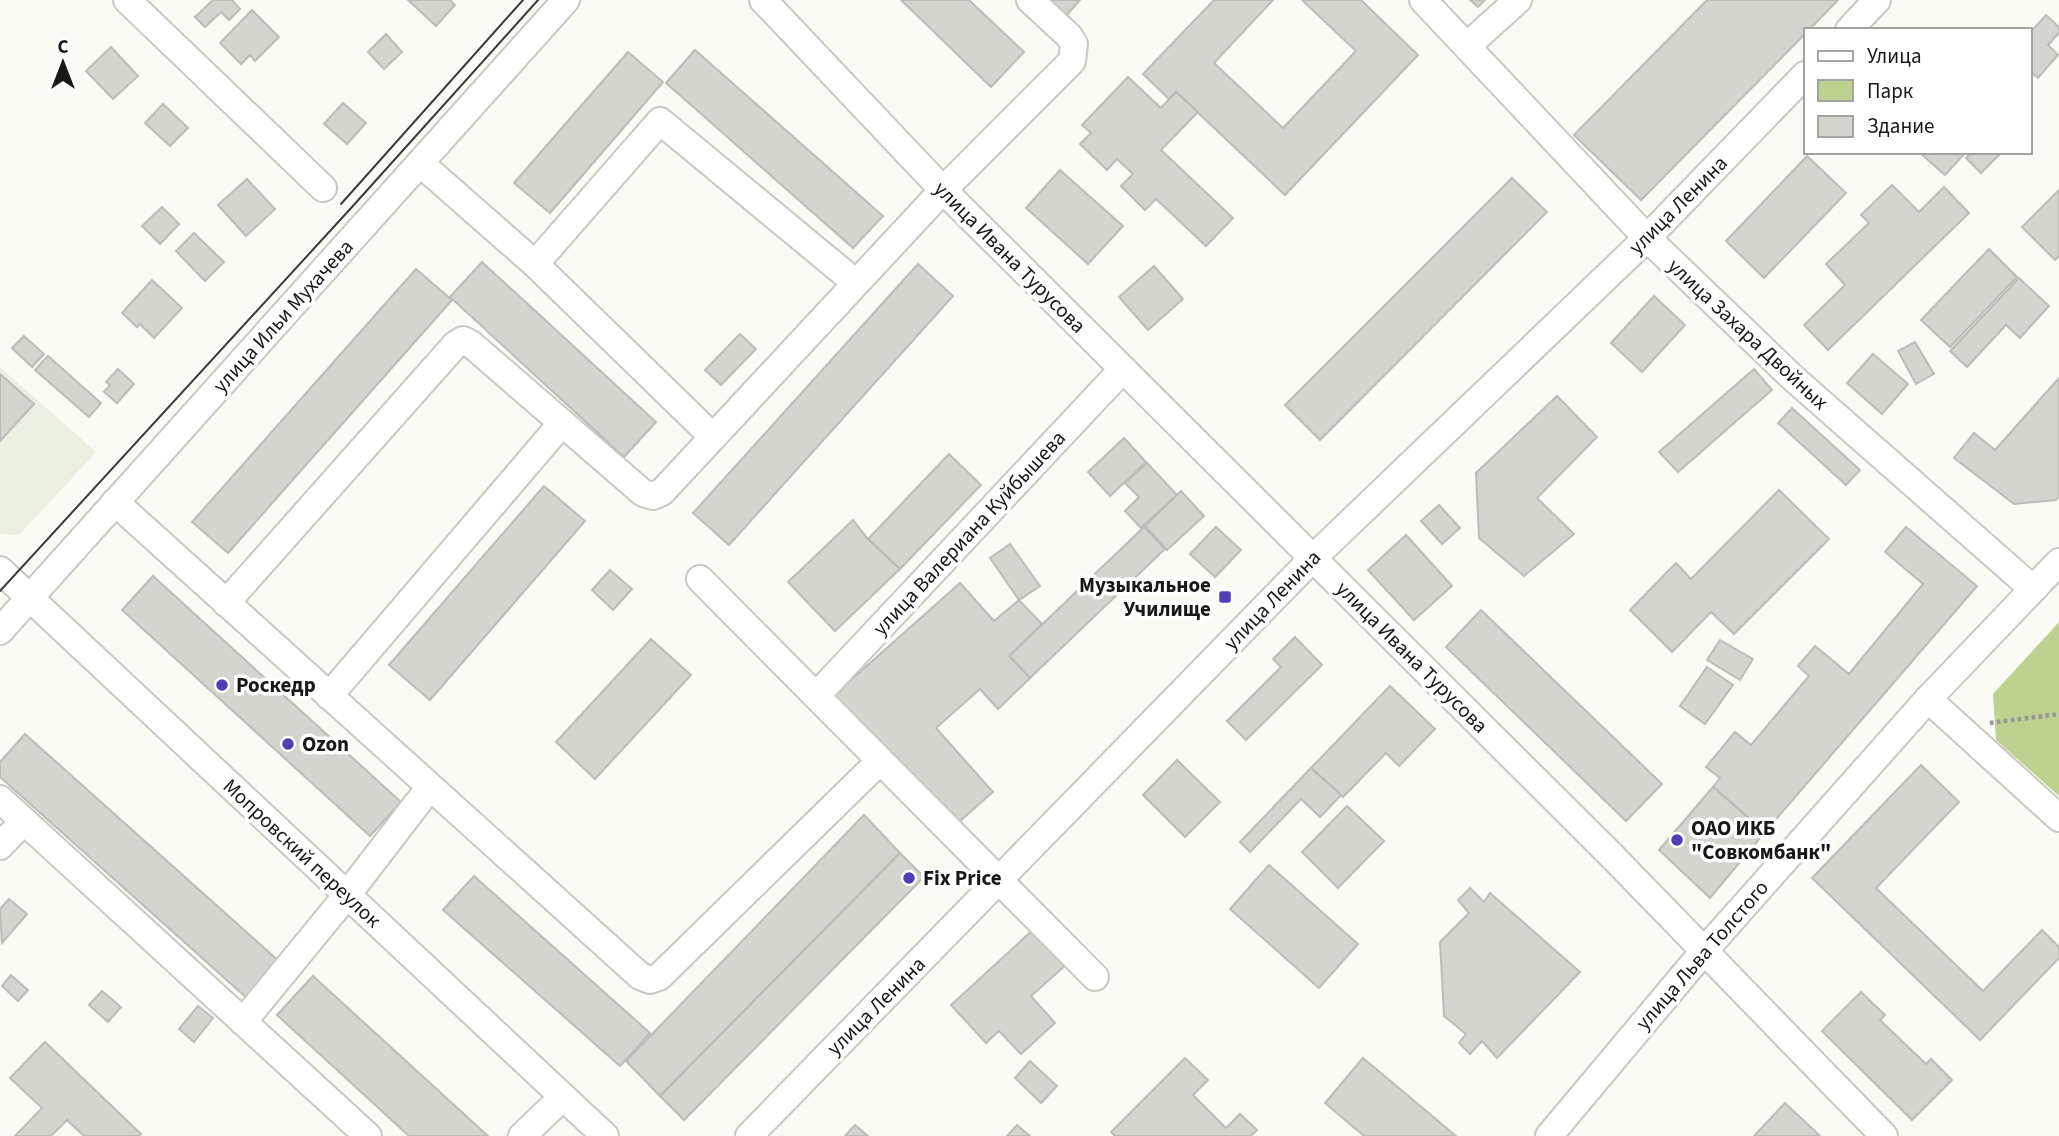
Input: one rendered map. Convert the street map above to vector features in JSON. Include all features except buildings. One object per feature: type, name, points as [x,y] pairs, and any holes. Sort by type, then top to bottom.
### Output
[{"type":"street","points":[[127,0],[323,188]]},
{"type":"street","name":"улица Ильи Мухачева","points":[[0,631],[566,0]]},
{"type":"street","name":"улица Ивана Турусова","points":[[763,0],[943,190],[1613,857],[1884,1136]]},
{"type":"street","points":[[226,603],[456,344],[463,341],[471,344],[643,493],[653,496],[662,492],[943,190],[1072,61],[1074,44],[1069,36],[1030,0]]},
{"type":"street","name":"улица Захара Двойных","points":[[1423,0],[1647,238],[1793,378],[2033,589]]},
{"type":"street","points":[[1467,46],[1518,0]]},
{"type":"street","points":[[1851,28],[1878,0]]},
{"type":"street","name":"улица Ленина","points":[[749,1136],[1312,559],[1647,238],[1804,76]]},
{"type":"street","points":[[535,264],[660,121],[856,283]]},
{"type":"street","points":[[420,163],[535,264],[713,437]]},
{"type":"street","name":"улица Валериана Куйбышева","points":[[816,696],[1123,369]]},
{"type":"street","points":[[329,696],[562,423]]},
{"type":"street","points":[[116,502],[640,976],[650,981],[659,977],[880,761]]},
{"type":"street","name":"улица Льва Толстого","points":[[1549,1136],[1703,951],[1928,699],[2059,562]]},
{"type":"street","name":"Мопровский переулок","points":[[0,570],[605,1136]]},
{"type":"street","points":[[700,579],[1095,977]]},
{"type":"street","points":[[1928,699],[2059,818]]},
{"type":"street","points":[[243,1022],[347,895],[430,787]]},
{"type":"street","points":[[0,799],[368,1136]]},
{"type":"street","points":[[0,846],[23,822]]},
{"type":"street","points":[[522,1136],[563,1097]]},
{"type":"path","points":[[1958,726],[2059,714]]},
{"type":"shaded area","points":[[0,367],[96,452],[19,535],[0,534]]},
{"type":"green space","points":[[2059,622],[2059,796],[1996,740],[1993,694]]},
{"type":"tram line","points":[[341,204],[523,0]]},
{"type":"tram line","points":[[0,591],[538,0]]},
{"type":"place","name":"Музыкальное Училище","points":[[1225,597]]},
{"type":"place","name":"Роскедр","points":[[222,685]]},
{"type":"place","name":"Ozon","points":[[288,744]]},
{"type":"place","name":"ОАО ИКБ \"Совкомбанк\"","points":[[1677,840]]},
{"type":"place","name":"Fix Price","points":[[909,878]]}]
